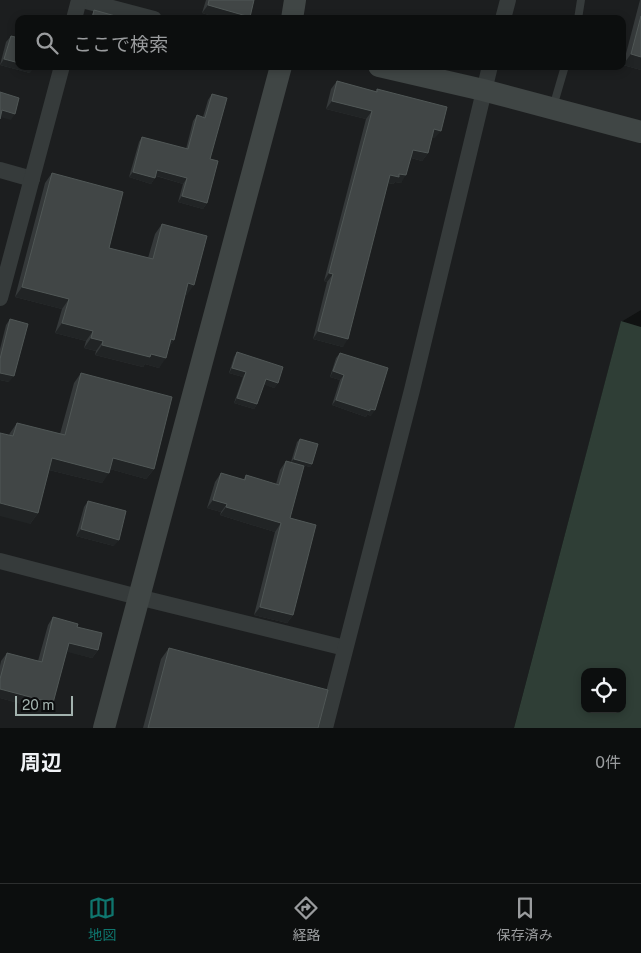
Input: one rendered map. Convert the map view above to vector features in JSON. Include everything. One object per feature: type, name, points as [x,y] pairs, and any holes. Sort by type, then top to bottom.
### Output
[{"type":"street","points":[[75,15],[80,0],[138,15]]},
{"type":"street","points":[[293,15],[296,0]]},
{"type":"street","points":[[504,15],[508,0]]},
{"type":"street","points":[[0,298],[61,70]]},
{"type":"street","points":[[104,728],[279,70]]},
{"type":"street","points":[[396,70],[483,90],[641,132]]},
{"type":"street","points":[[325,728],[412,390],[489,70]]},
{"type":"street","points":[[0,170],[32,179]]},
{"type":"street","points":[[0,561],[138,598],[345,648]]},
{"type":"lane","points":[[579,15],[581,0]]},
{"type":"lane","points":[[553,108],[564,70]]},
{"type":"shaded area","points":[[0,0],[641,0],[641,310],[621,322],[514,728],[0,728]]},
{"type":"shaded area","points":[[621,321],[641,327],[641,728],[514,728]]},
{"type":"building","points":[[209,0],[254,0],[250,15],[243,15],[208,5]]},
{"type":"building","points":[[94,10],[112,15],[93,15]]},
{"type":"building","points":[[641,16],[641,57],[631,54]]},
{"type":"building","points":[[11,36],[15,37],[15,62],[4,59]]},
{"type":"building","points":[[337,81],[377,92],[377,89],[447,107],[441,131],[434,129],[428,153],[413,150],[406,175],[399,174],[399,177],[390,175],[348,339],[318,331],[333,274],[329,273],[372,111],[332,101]]},
{"type":"building","points":[[0,92],[19,98],[15,114],[2,110],[0,119]]},
{"type":"building","points":[[212,94],[227,98],[210,159],[218,161],[207,203],[182,196],[187,178],[157,170],[155,178],[133,172],[142,137],[188,149],[197,115],[205,118]]},
{"type":"building","points":[[52,173],[123,192],[109,248],[153,259],[162,224],[207,236],[194,285],[188,283],[174,340],[171,339],[166,358],[151,354],[150,357],[102,345],[103,341],[91,338],[93,331],[62,323],[69,299],[22,287]]},
{"type":"building","points":[[10,319],[28,324],[14,376],[0,373],[0,359]]},
{"type":"building","points":[[237,352],[283,367],[278,383],[266,379],[257,404],[237,398],[246,372],[232,368]]},
{"type":"building","points":[[340,353],[388,368],[375,410],[370,409],[370,411],[336,400],[344,375],[333,371]]},
{"type":"building","points":[[81,373],[172,397],[154,469],[113,458],[109,473],[52,458],[38,513],[0,503],[0,433],[13,436],[17,423],[65,435]]},
{"type":"building","points":[[300,439],[318,444],[312,464],[294,459]]},
{"type":"building","points":[[286,461],[304,466],[290,518],[316,525],[293,615],[260,607],[281,523],[226,507],[227,504],[213,500],[221,473],[245,480],[246,475],[279,485]]},
{"type":"building","points":[[88,501],[126,511],[119,540],[81,529]]},
{"type":"building","points":[[53,617],[78,624],[77,627],[102,633],[98,650],[69,643],[53,703],[0,689],[0,679],[7,653],[42,662]]},
{"type":"building","points":[[169,648],[328,690],[318,728],[148,728]]}]
